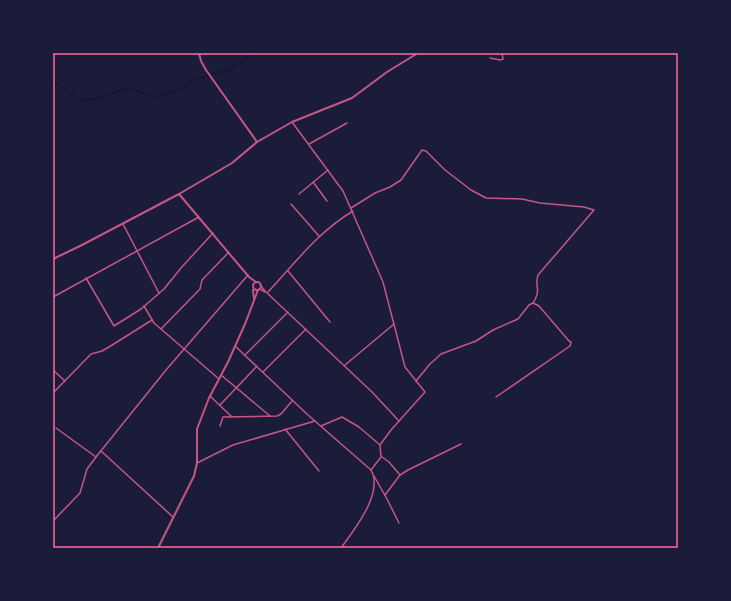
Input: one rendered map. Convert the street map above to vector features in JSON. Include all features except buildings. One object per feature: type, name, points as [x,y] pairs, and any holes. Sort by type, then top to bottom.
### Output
[{"type":"street","points":[[199,53],[201,61],[220,93],[257,142]]},
{"type":"street","points":[[53,259],[123,224],[232,164],[257,142],[292,122],[352,98],[387,72],[418,53]]},
{"type":"street","points":[[490,58],[500,60],[503,59],[502,53]]},
{"type":"street","points":[[292,122],[343,191],[383,282],[405,367],[425,392],[391,430],[380,445],[381,457],[370,470]]},
{"type":"street","points":[[309,144],[347,123]]},
{"type":"street","points":[[351,208],[375,193],[402,180],[409,172],[422,150],[426,151],[450,174],[486,198],[529,200],[540,203],[584,207],[594,210],[538,275],[538,294],[533,303],[529,305],[518,319],[493,330],[476,341],[441,354],[430,364],[416,381]]},
{"type":"street","points":[[299,194],[328,170]]},
{"type":"street","points":[[313,182],[327,201]]},
{"type":"street","points":[[179,194],[249,276],[372,392],[399,421]]},
{"type":"street","points":[[291,204],[319,236]]},
{"type":"street","points":[[267,293],[312,242],[338,220],[353,212]]},
{"type":"street","points":[[53,297],[199,216]]},
{"type":"street","points":[[123,224],[138,250],[159,293]]},
{"type":"street","points":[[86,278],[114,326],[144,306],[159,293],[213,233]]},
{"type":"street","points":[[161,329],[200,289],[202,280],[229,252]]},
{"type":"street","points":[[288,271],[330,322]]},
{"type":"street","points":[[249,276],[253,284],[254,300]]},
{"type":"street","points":[[53,521],[80,493],[87,469],[100,451],[166,370],[249,276]]},
{"type":"street","points":[[158,548],[194,476],[197,463],[197,429],[210,396],[222,375],[245,324],[260,285]]},
{"type":"street","points":[[253,289],[267,293]]},
{"type":"street","points":[[496,397],[571,345],[571,342],[538,306],[533,303]]},
{"type":"street","points":[[144,306],[152,320],[161,329],[219,379]]},
{"type":"street","points":[[245,355],[288,312]]},
{"type":"street","points":[[53,389],[55,391],[91,354],[102,351],[152,320]]},
{"type":"street","points":[[344,365],[394,324]]},
{"type":"street","points":[[263,372],[306,329]]},
{"type":"street","points":[[235,346],[370,470],[385,495],[398,523]]},
{"type":"street","points":[[220,405],[257,366]]},
{"type":"street","points":[[53,370],[65,381]]},
{"type":"street","points":[[222,375],[270,416]]},
{"type":"street","points":[[210,396],[232,416]]},
{"type":"street","points":[[220,426],[223,417],[277,416],[281,414],[293,400]]},
{"type":"street","points":[[321,426],[342,417],[359,427],[380,445]]},
{"type":"street","points":[[197,463],[233,445],[315,421]]},
{"type":"street","points":[[56,428],[96,457]]},
{"type":"street","points":[[285,429],[319,471]]},
{"type":"street","points":[[385,495],[400,475],[461,444]]},
{"type":"street","points":[[100,451],[173,516]]},
{"type":"street","points":[[381,457],[389,462],[400,475]]},
{"type":"street","points":[[340,548],[362,519],[367,508],[374,480],[373,475]]},
{"type":"waterway","points":[[53,83],[56,83],[81,100],[101,98],[121,90],[133,89],[153,97],[178,91],[193,80],[230,69],[253,53]]}]
